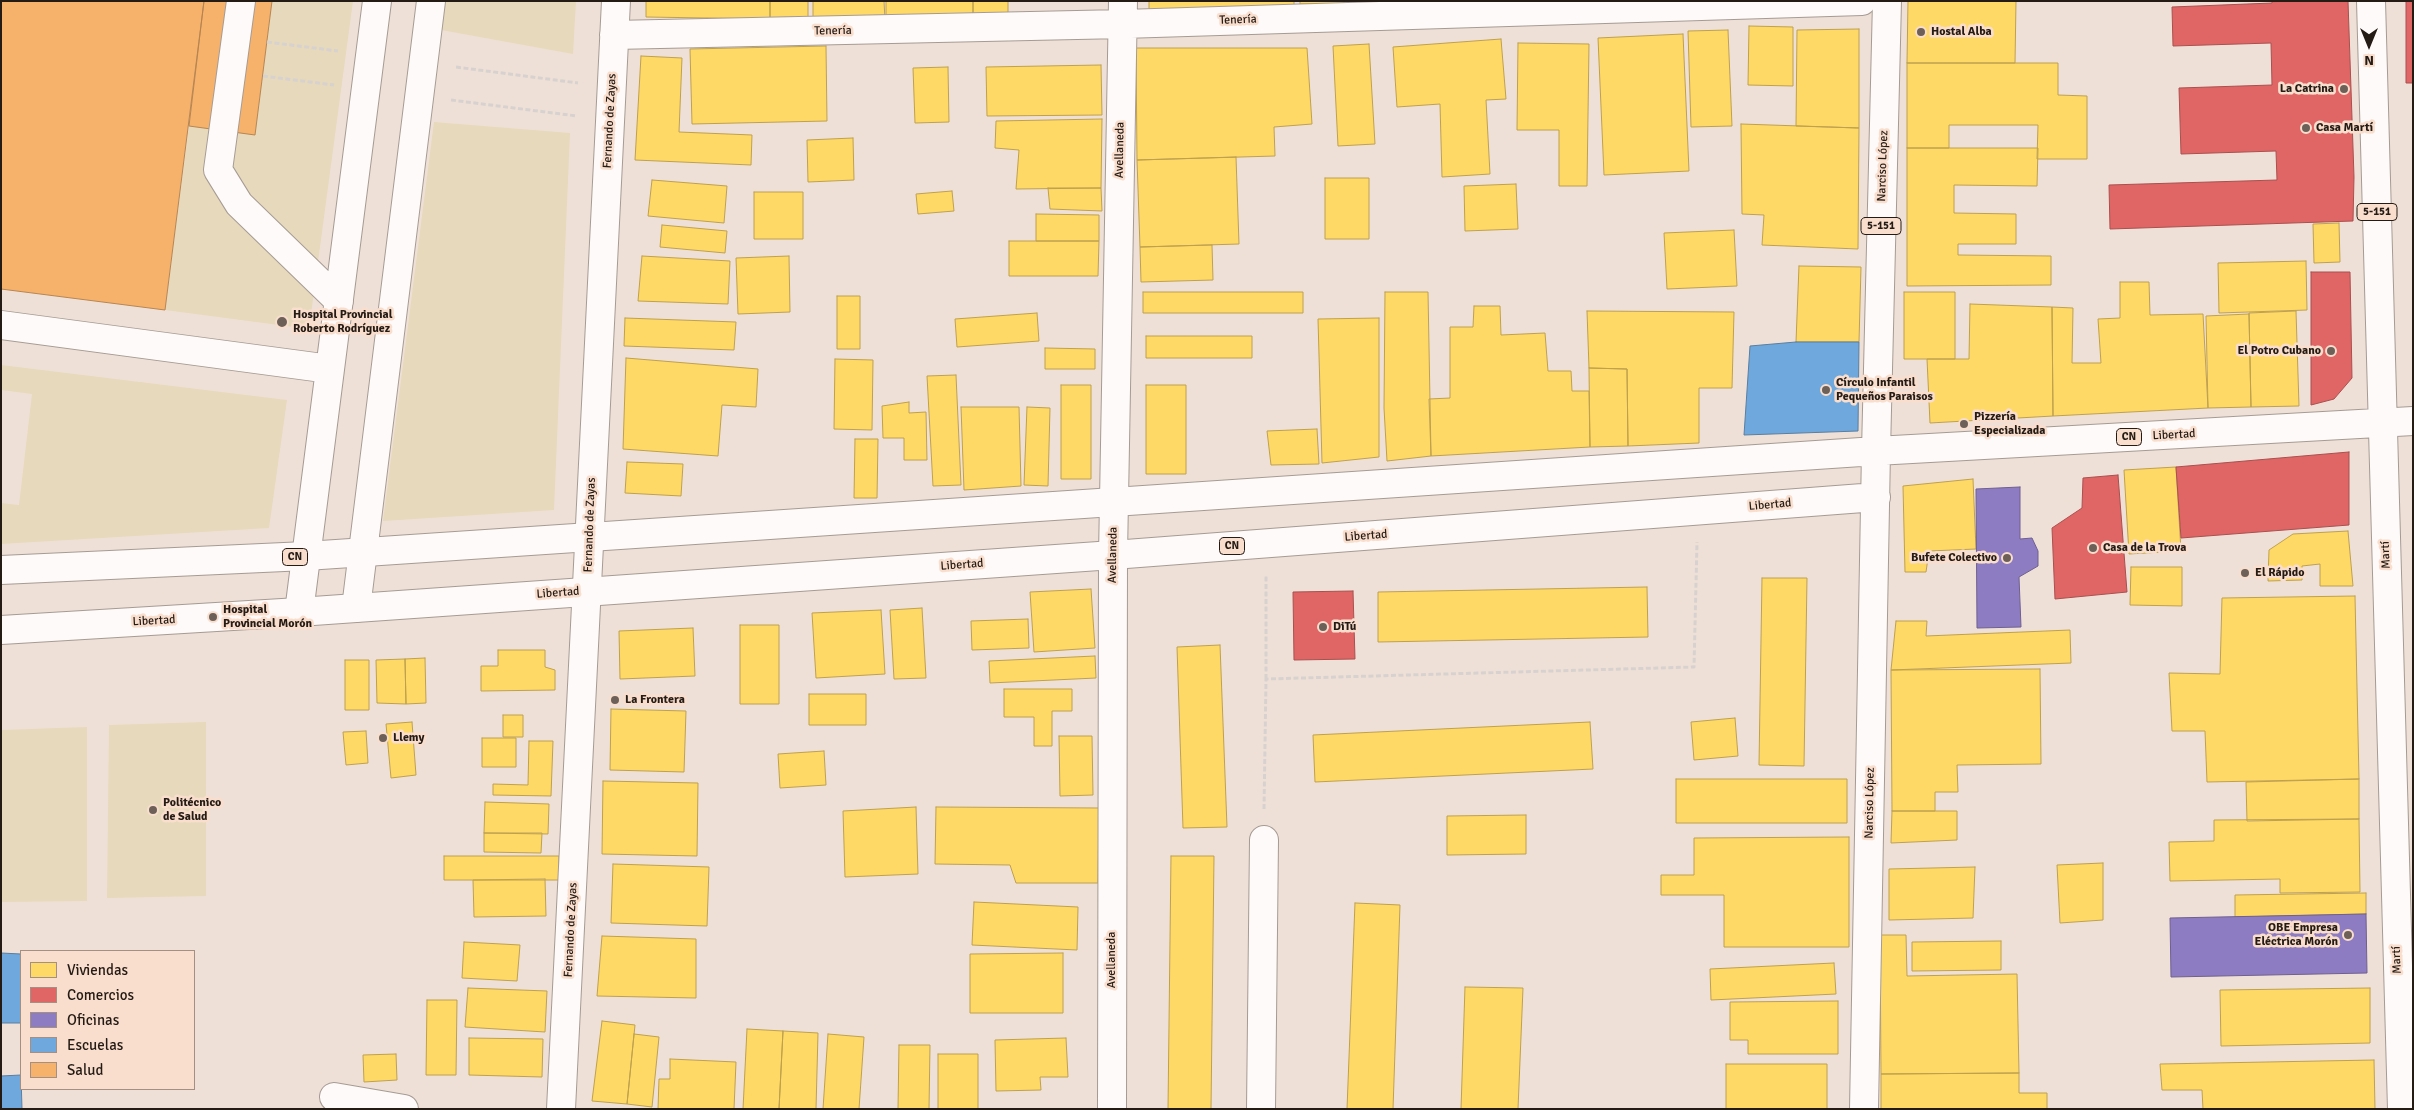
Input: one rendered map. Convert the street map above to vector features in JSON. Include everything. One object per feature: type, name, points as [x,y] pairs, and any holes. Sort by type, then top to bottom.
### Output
[{"type":"main road","points":[[241,1],[218,170],[239,204],[339,301]]},
{"type":"main road","points":[[299,612],[377,1]]},
{"type":"main road","points":[[356,608],[431,1]]},
{"type":"main road","name":"Fernando de Zayas","points":[[561,1109],[616,1]]},
{"type":"main road","name":"Tenería","points":[[614,36],[1123,13],[1862,1]]},
{"type":"main road","name":"Narciso López","points":[[1876,451],[1887,1]]},
{"type":"main road","name":"Martí","points":[[2371,1],[2402,1109]]},
{"type":"main road","name":"Avellaneda","points":[[1112,1109],[1113,555],[1123,13]]},
{"type":"main road","points":[[1,325],[330,369]]},
{"type":"main road","name":"Libertad","points":[[1,570],[306,556],[1876,451],[2413,421]]},
{"type":"main road","name":"5-151","points":[[1876,451],[1876,497]]},
{"type":"main road","name":"Libertad","points":[[1,630],[299,612],[588,590],[1113,555],[1876,497]]},
{"type":"main road","name":"Narciso López","points":[[1864,1109],[1876,497]]},
{"type":"main road","points":[[1261,1109],[1264,840]]},
{"type":"main road","points":[[334,1097],[404,1109]]},
{"type":"path","points":[[1266,679],[1694,667],[1697,511]]},
{"type":"path","points":[[1264,840],[1266,543]]},
{"type":"shaded area","points":[[272,1],[353,1],[309,329],[165,310],[189,126],[255,134]]},
{"type":"shaded area","points":[[444,1],[576,1],[573,54],[441,30]]},
{"type":"shaded area","points":[[434,122],[570,133],[554,510],[383,521]]},
{"type":"shaded area","points":[[1,365],[287,400],[269,528],[1,544],[1,503],[19,505],[32,394],[1,390]]},
{"type":"shaded area","points":[[206,722],[206,896],[107,898],[109,725]]},
{"type":"shaded area","points":[[87,727],[87,901],[1,902],[1,730]]},
{"type":"building: Viviendas","points":[[646,1],[770,1],[770,19],[646,17]]},
{"type":"building: Viviendas","points":[[770,1],[808,1],[808,20],[770,19]]},
{"type":"building: Viviendas","points":[[813,1],[884,1],[885,20],[813,22]]},
{"type":"building: Viviendas","points":[[886,1],[973,1],[973,20],[886,21]]},
{"type":"building: Viviendas","points":[[973,1],[1008,1],[1008,19],[973,20]]},
{"type":"building: Viviendas","points":[[1149,1],[1294,1],[1294,11],[1149,13]]},
{"type":"building: Viviendas","points":[[1300,1],[1344,1],[1344,4],[1300,4]]},
{"type":"building: Viviendas","points":[[1908,1],[2016,1],[2015,63],[1907,63]]},
{"type":"building: Viviendas","points":[[1749,26],[1793,27],[1793,86],[1748,85]]},
{"type":"building: Viviendas","points":[[1859,29],[1859,128],[1796,126],[1797,30]]},
{"type":"building: Viviendas","points":[[1728,30],[1732,126],[1691,127],[1688,31]]},
{"type":"building: Viviendas","points":[[1683,34],[1689,171],[1604,175],[1598,38]]},
{"type":"building: Viviendas","points":[[1501,39],[1506,99],[1486,100],[1490,174],[1442,177],[1440,104],[1397,107],[1393,47]]},
{"type":"building: Viviendas","points":[[1518,43],[1589,44],[1587,186],[1559,186],[1559,130],[1517,130]]},
{"type":"building: Viviendas","points":[[1369,44],[1375,144],[1338,146],[1333,46]]},
{"type":"building: Viviendas","points":[[826,46],[827,121],[692,124],[690,49]]},
{"type":"building: Viviendas","points":[[1136,48],[1307,48],[1312,124],[1274,127],[1275,156],[1137,160]]},
{"type":"building: Viviendas","points":[[641,56],[682,58],[679,132],[752,135],[751,165],[635,160]]},
{"type":"building: Viviendas","points":[[1907,63],[2058,63],[2058,95],[2087,96],[2087,159],[2037,159],[2038,125],[1949,125],[1949,148],[1907,148]]},
{"type":"building: Viviendas","points":[[1101,65],[1102,115],[987,116],[986,67]]},
{"type":"building: Viviendas","points":[[948,67],[949,122],[915,123],[913,68]]},
{"type":"building: Viviendas","points":[[1102,119],[1101,188],[1016,189],[1019,150],[995,148],[996,121]]},
{"type":"building: Viviendas","points":[[1741,124],[1859,128],[1858,249],[1762,245],[1764,215],[1742,214]]},
{"type":"building: Viviendas","points":[[853,138],[854,180],[808,182],[807,140]]},
{"type":"building: Viviendas","points":[[1907,148],[2038,148],[2037,186],[1954,185],[1954,213],[2016,214],[2016,244],[1958,244],[1958,255],[2051,256],[2051,285],[1907,286]]},
{"type":"building: Viviendas","points":[[1236,157],[1239,244],[1140,247],[1137,160]]},
{"type":"building: Viviendas","points":[[1325,178],[1369,178],[1369,239],[1325,239]]},
{"type":"building: Viviendas","points":[[652,180],[727,186],[724,223],[648,216]]},
{"type":"building: Viviendas","points":[[1516,184],[1518,229],[1465,231],[1464,186]]},
{"type":"building: Viviendas","points":[[1048,188],[1101,188],[1102,211],[1050,209]]},
{"type":"building: Viviendas","points":[[952,191],[954,211],[918,214],[916,194]]},
{"type":"building: Viviendas","points":[[754,192],[803,192],[803,239],[754,239]]},
{"type":"building: Viviendas","points":[[1036,214],[1099,215],[1099,241],[1036,241]]},
{"type":"building: Viviendas","points":[[2339,223],[2340,262],[2314,263],[2313,224]]},
{"type":"building: Viviendas","points":[[662,225],[727,231],[725,253],[660,247]]},
{"type":"building: Viviendas","points":[[1734,230],[1737,286],[1667,289],[1664,233]]},
{"type":"building: Viviendas","points":[[1009,241],[1099,241],[1098,276],[1009,276]]},
{"type":"building: Viviendas","points":[[1212,245],[1213,280],[1141,282],[1140,247]]},
{"type":"building: Viviendas","points":[[642,256],[730,261],[728,304],[638,301]]},
{"type":"building: Viviendas","points":[[789,256],[790,312],[738,314],[736,258]]},
{"type":"building: Viviendas","points":[[2306,261],[2307,310],[2219,313],[2218,263]]},
{"type":"building: Viviendas","points":[[1799,266],[1861,267],[1859,342],[1796,342]]},
{"type":"building: Viviendas","points":[[2120,282],[2149,282],[2150,315],[2203,314],[2208,408],[2053,416],[2052,307],[2073,308],[2072,363],[2101,363],[2098,319],[2120,318]]},
{"type":"building: Viviendas","points":[[1143,292],[1303,292],[1303,313],[1143,313]]},
{"type":"building: Viviendas","points":[[1385,292],[1428,292],[1431,456],[1387,461],[1384,408]]},
{"type":"building: Viviendas","points":[[1904,292],[1955,292],[1955,359],[1904,359]]},
{"type":"building: Viviendas","points":[[837,296],[860,296],[860,349],[837,349]]},
{"type":"building: Viviendas","points":[[1970,304],[2052,307],[2053,416],[1930,423],[1927,359],[1969,359]]},
{"type":"building: Viviendas","points":[[1474,306],[1500,306],[1501,335],[1545,333],[1548,371],[1571,371],[1572,391],[1589,391],[1590,447],[1431,456],[1429,399],[1450,398],[1450,327],[1473,327]]},
{"type":"building: Viviendas","points":[[1587,311],[1734,312],[1732,388],[1699,388],[1699,443],[1628,446],[1627,369],[1589,368]]},
{"type":"building: Viviendas","points":[[2296,311],[2299,406],[2251,407],[2249,313]]},
{"type":"building: Viviendas","points":[[1037,313],[1039,341],[957,347],[955,319]]},
{"type":"building: Viviendas","points":[[2249,314],[2251,407],[2208,408],[2206,316]]},
{"type":"building: Viviendas","points":[[625,318],[736,322],[734,350],[624,346]]},
{"type":"building: Viviendas","points":[[1379,318],[1379,457],[1322,463],[1318,319]]},
{"type":"building: Viviendas","points":[[1146,336],[1252,336],[1252,358],[1146,358]]},
{"type":"building: Viviendas","points":[[1045,348],[1095,349],[1095,369],[1045,369]]},
{"type":"building: Viviendas","points":[[626,358],[758,369],[756,407],[722,405],[718,456],[623,449]]},
{"type":"building: Viviendas","points":[[835,359],[873,360],[872,430],[834,429]]},
{"type":"building: Viviendas","points":[[1589,368],[1627,369],[1628,446],[1590,447]]},
{"type":"building: Viviendas","points":[[956,375],[961,485],[933,486],[927,376]]},
{"type":"building: Viviendas","points":[[1061,385],[1091,385],[1091,479],[1061,479]]},
{"type":"building: Viviendas","points":[[1146,385],[1186,385],[1186,474],[1146,474]]},
{"type":"building: Viviendas","points":[[909,402],[909,413],[926,412],[927,460],[904,460],[904,438],[883,438],[882,406]]},
{"type":"building: Viviendas","points":[[961,407],[1019,407],[1021,486],[964,490]]},
{"type":"building: Viviendas","points":[[1027,407],[1050,408],[1048,486],[1024,485]]},
{"type":"building: Viviendas","points":[[1317,429],[1319,464],[1271,465],[1267,431]]},
{"type":"building: Viviendas","points":[[855,439],[878,439],[877,498],[854,498]]},
{"type":"building: Viviendas","points":[[627,462],[683,464],[681,496],[625,493]]},
{"type":"building: Viviendas","points":[[2176,467],[2181,551],[2129,554],[2124,470]]},
{"type":"building: Viviendas","points":[[1973,479],[1976,549],[1929,551],[1926,572],[1905,572],[1903,486]]},
{"type":"building: Viviendas","points":[[2348,531],[2353,586],[2320,586],[2320,564],[2302,566],[2302,580],[2268,581],[2269,550],[2293,534]]},
{"type":"building: Viviendas","points":[[2131,567],[2182,567],[2182,606],[2130,605]]},
{"type":"building: Viviendas","points":[[1762,578],[1807,578],[1804,766],[1759,765]]},
{"type":"building: Viviendas","points":[[1647,587],[1648,637],[1378,642],[1378,592]]},
{"type":"building: Viviendas","points":[[1091,589],[1095,648],[1034,652],[1030,592]]},
{"type":"building: Viviendas","points":[[2355,596],[2359,779],[2207,782],[2205,731],[2172,731],[2169,673],[2220,674],[2222,598]]},
{"type":"building: Viviendas","points":[[922,608],[926,678],[894,679],[890,610]]},
{"type":"building: Viviendas","points":[[881,610],[885,674],[816,678],[812,613]]},
{"type":"building: Viviendas","points":[[1028,619],[1029,648],[972,650],[971,621]]},
{"type":"building: Viviendas","points":[[1896,621],[1927,621],[1926,636],[2070,630],[2071,663],[1891,670]]},
{"type":"building: Viviendas","points":[[740,625],[779,625],[779,704],[740,704]]},
{"type":"building: Viviendas","points":[[693,628],[695,676],[620,679],[619,631]]},
{"type":"building: Viviendas","points":[[1220,645],[1227,827],[1183,828],[1177,647]]},
{"type":"building: Viviendas","points":[[498,650],[545,650],[545,667],[555,670],[555,690],[481,691],[481,666],[498,666]]},
{"type":"building: Viviendas","points":[[1095,656],[1096,678],[990,683],[989,661]]},
{"type":"building: Viviendas","points":[[425,658],[426,703],[406,704],[405,659]]},
{"type":"building: Viviendas","points":[[405,659],[406,704],[377,703],[376,660]]},
{"type":"building: Viviendas","points":[[345,660],[369,660],[369,710],[345,710]]},
{"type":"building: Viviendas","points":[[2040,669],[2041,764],[1957,765],[1958,792],[1935,792],[1935,811],[1892,811],[1891,670]]},
{"type":"building: Viviendas","points":[[1004,689],[1072,689],[1072,711],[1052,711],[1052,746],[1034,746],[1034,717],[1004,717]]},
{"type":"building: Viviendas","points":[[809,694],[866,694],[866,725],[809,725]]},
{"type":"building: Viviendas","points":[[611,709],[686,711],[684,772],[610,770]]},
{"type":"building: Viviendas","points":[[503,715],[523,715],[523,737],[503,737]]},
{"type":"building: Viviendas","points":[[1735,718],[1738,756],[1694,760],[1691,722]]},
{"type":"building: Viviendas","points":[[412,722],[416,775],[391,778],[386,724]]},
{"type":"building: Viviendas","points":[[1590,722],[1593,769],[1315,782],[1313,735]]},
{"type":"building: Viviendas","points":[[366,731],[368,763],[346,765],[343,732]]},
{"type":"building: Viviendas","points":[[1059,736],[1092,736],[1093,795],[1060,796]]},
{"type":"building: Viviendas","points":[[482,738],[516,738],[516,767],[482,767]]},
{"type":"building: Viviendas","points":[[529,741],[553,741],[551,796],[493,795],[493,784],[528,785]]},
{"type":"building: Viviendas","points":[[824,751],[826,785],[780,788],[778,754]]},
{"type":"building: Viviendas","points":[[1676,779],[1847,779],[1847,823],[1676,823]]},
{"type":"building: Viviendas","points":[[2359,779],[2359,819],[2247,821],[2246,782]]},
{"type":"building: Viviendas","points":[[603,781],[698,783],[697,856],[602,854]]},
{"type":"building: Viviendas","points":[[485,802],[549,804],[548,834],[484,833]]},
{"type":"building: Viviendas","points":[[916,807],[918,874],[845,877],[843,811]]},
{"type":"building: Viviendas","points":[[936,807],[1099,808],[1098,883],[1016,883],[1010,865],[935,864]]},
{"type":"building: Viviendas","points":[[1892,811],[1957,811],[1957,840],[1891,843]]},
{"type":"building: Viviendas","points":[[1526,815],[1526,854],[1447,855],[1447,816]]},
{"type":"building: Viviendas","points":[[2359,819],[2360,892],[2280,893],[2280,879],[2170,881],[2169,842],[2214,841],[2214,820]]},
{"type":"building: Viviendas","points":[[484,833],[542,833],[541,853],[484,852]]},
{"type":"building: Viviendas","points":[[1849,837],[1849,947],[1724,947],[1724,895],[1661,895],[1661,875],[1694,875],[1694,838]]},
{"type":"building: Viviendas","points":[[444,856],[559,856],[559,880],[444,880]]},
{"type":"building: Viviendas","points":[[1171,856],[1214,856],[1211,1109],[1168,1109]]},
{"type":"building: Viviendas","points":[[2103,863],[2103,920],[2060,923],[2057,865]]},
{"type":"building: Viviendas","points":[[613,864],[709,867],[707,926],[611,923]]},
{"type":"building: Viviendas","points":[[1975,867],[1973,918],[1889,920],[1889,869]]},
{"type":"building: Viviendas","points":[[545,879],[546,916],[474,917],[473,880]]},
{"type":"building: Viviendas","points":[[2366,893],[2366,914],[2235,917],[2235,895]]},
{"type":"building: Viviendas","points":[[974,902],[1078,907],[1077,950],[972,945]]},
{"type":"building: Viviendas","points":[[1355,903],[1400,905],[1393,1109],[1347,1109]]},
{"type":"building: Viviendas","points":[[1880,935],[1906,935],[1907,976],[2017,974],[2019,1073],[1881,1074]]},
{"type":"building: Viviendas","points":[[602,936],[696,939],[696,998],[597,996]]},
{"type":"building: Viviendas","points":[[2001,941],[2001,970],[1912,971],[1912,942]]},
{"type":"building: Viviendas","points":[[464,942],[520,945],[517,981],[462,978]]},
{"type":"building: Viviendas","points":[[1063,953],[1063,1013],[970,1013],[970,954]]},
{"type":"building: Viviendas","points":[[1834,963],[1836,994],[1711,1000],[1710,969]]},
{"type":"building: Viviendas","points":[[1465,987],[1523,988],[1518,1109],[1461,1109]]},
{"type":"building: Viviendas","points":[[468,988],[547,991],[545,1032],[465,1027]]},
{"type":"building: Viviendas","points":[[2370,988],[2370,1043],[2221,1046],[2220,990]]},
{"type":"building: Viviendas","points":[[427,1000],[457,1000],[456,1075],[426,1075]]},
{"type":"building: Viviendas","points":[[1838,1001],[1838,1054],[1748,1054],[1748,1040],[1730,1040],[1730,1002]]},
{"type":"building: Viviendas","points":[[602,1021],[635,1025],[627,1104],[592,1101]]},
{"type":"building: Viviendas","points":[[747,1029],[783,1031],[779,1109],[743,1109]]},
{"type":"building: Viviendas","points":[[783,1031],[818,1033],[816,1109],[779,1109]]},
{"type":"building: Viviendas","points":[[634,1034],[659,1037],[652,1107],[627,1104]]},
{"type":"building: Viviendas","points":[[828,1034],[864,1037],[859,1109],[823,1109]]},
{"type":"building: Viviendas","points":[[469,1038],[543,1039],[542,1077],[469,1075]]},
{"type":"building: Viviendas","points":[[1066,1038],[1068,1077],[1040,1077],[1041,1090],[996,1091],[995,1040]]},
{"type":"building: Viviendas","points":[[899,1045],[930,1045],[929,1109],[898,1109]]},
{"type":"building: Viviendas","points":[[396,1054],[397,1080],[364,1082],[363,1055]]},
{"type":"building: Viviendas","points":[[938,1054],[978,1054],[978,1109],[938,1109]]},
{"type":"building: Viviendas","points":[[670,1059],[736,1062],[734,1109],[658,1109],[659,1079],[670,1079]]},
{"type":"building: Viviendas","points":[[2374,1060],[2375,1109],[2203,1109],[2202,1090],[2162,1090],[2160,1064]]},
{"type":"building: Viviendas","points":[[1726,1064],[1827,1064],[1827,1109],[1726,1109]]},
{"type":"building: Viviendas","points":[[2019,1073],[2019,1093],[2047,1093],[2047,1109],[1881,1109],[1881,1074]]},
{"type":"building: Comercios","points":[[2272,1],[2348,1],[2354,177],[2353,221],[2110,229],[2109,185],[2277,180],[2276,151],[2181,154],[2179,88],[2272,85],[2271,43],[2173,46],[2172,7],[2272,3]]},
{"type":"building: Comercios","points":[[2406,1],[2413,1],[2413,83],[2406,83]]},
{"type":"building: Comercios","points":[[2311,272],[2350,272],[2352,378],[2334,399],[2311,405]]},
{"type":"building: Comercios","points":[[2349,452],[2349,525],[2181,538],[2176,467]]},
{"type":"building: Comercios","points":[[2118,475],[2127,592],[2055,599],[2052,528],[2082,508],[2083,478]]},
{"type":"building: Comercios","points":[[1353,591],[1355,659],[1294,660],[1293,592]]},
{"type":"building: Oficinas","points":[[2020,487],[2020,539],[2032,538],[2038,551],[2038,566],[2019,577],[2021,627],[1977,628],[1976,489]]},
{"type":"building: Oficinas","points":[[2366,914],[2367,973],[2171,977],[2170,918]]},
{"type":"building: Escuelas","points":[[1796,342],[1859,342],[1858,431],[1744,435],[1750,346]]},
{"type":"building: Escuelas","points":[[1,953],[20,954],[20,1023],[1,1023]]},
{"type":"building: Escuelas","points":[[20,1075],[22,1109],[1,1109],[1,1076]]},
{"type":"building: Salud","points":[[1,1],[204,1],[165,310],[1,289]]},
{"type":"building: Salud","points":[[204,1],[272,1],[255,135],[189,126]]},
{"type":"place","name":"Hostal Alba","points":[[1921,32]]},
{"type":"place","name":"La Catrina","points":[[2344,89]]},
{"type":"place","name":"Casa Martí","points":[[2306,128]]},
{"type":"place","name":"Hospital Provincial Roberto Rodríguez","points":[[282,322]]},
{"type":"place","name":"El Potro Cubano","points":[[2331,351]]},
{"type":"place","name":"Círculo Infantil Pequeños Paraisos","points":[[1826,390]]},
{"type":"place","name":"Pizzería Especializada","points":[[1964,424]]},
{"type":"place","name":"Casa de la Trova","points":[[2093,548]]},
{"type":"place","name":"Bufete Colectivo","points":[[2007,558]]},
{"type":"place","name":"El Rápido","points":[[2245,573]]},
{"type":"place","name":"Hospital Provincial Morón","points":[[213,617]]},
{"type":"place","name":"DiTú","points":[[1323,627]]},
{"type":"place","name":"La Frontera","points":[[615,700]]},
{"type":"place","name":"Llemy","points":[[383,738]]},
{"type":"place","name":"Politécnico de Salud","points":[[153,810]]},
{"type":"place","name":"OBE Empresa Eléctrica Morón","points":[[2348,935]]}]
